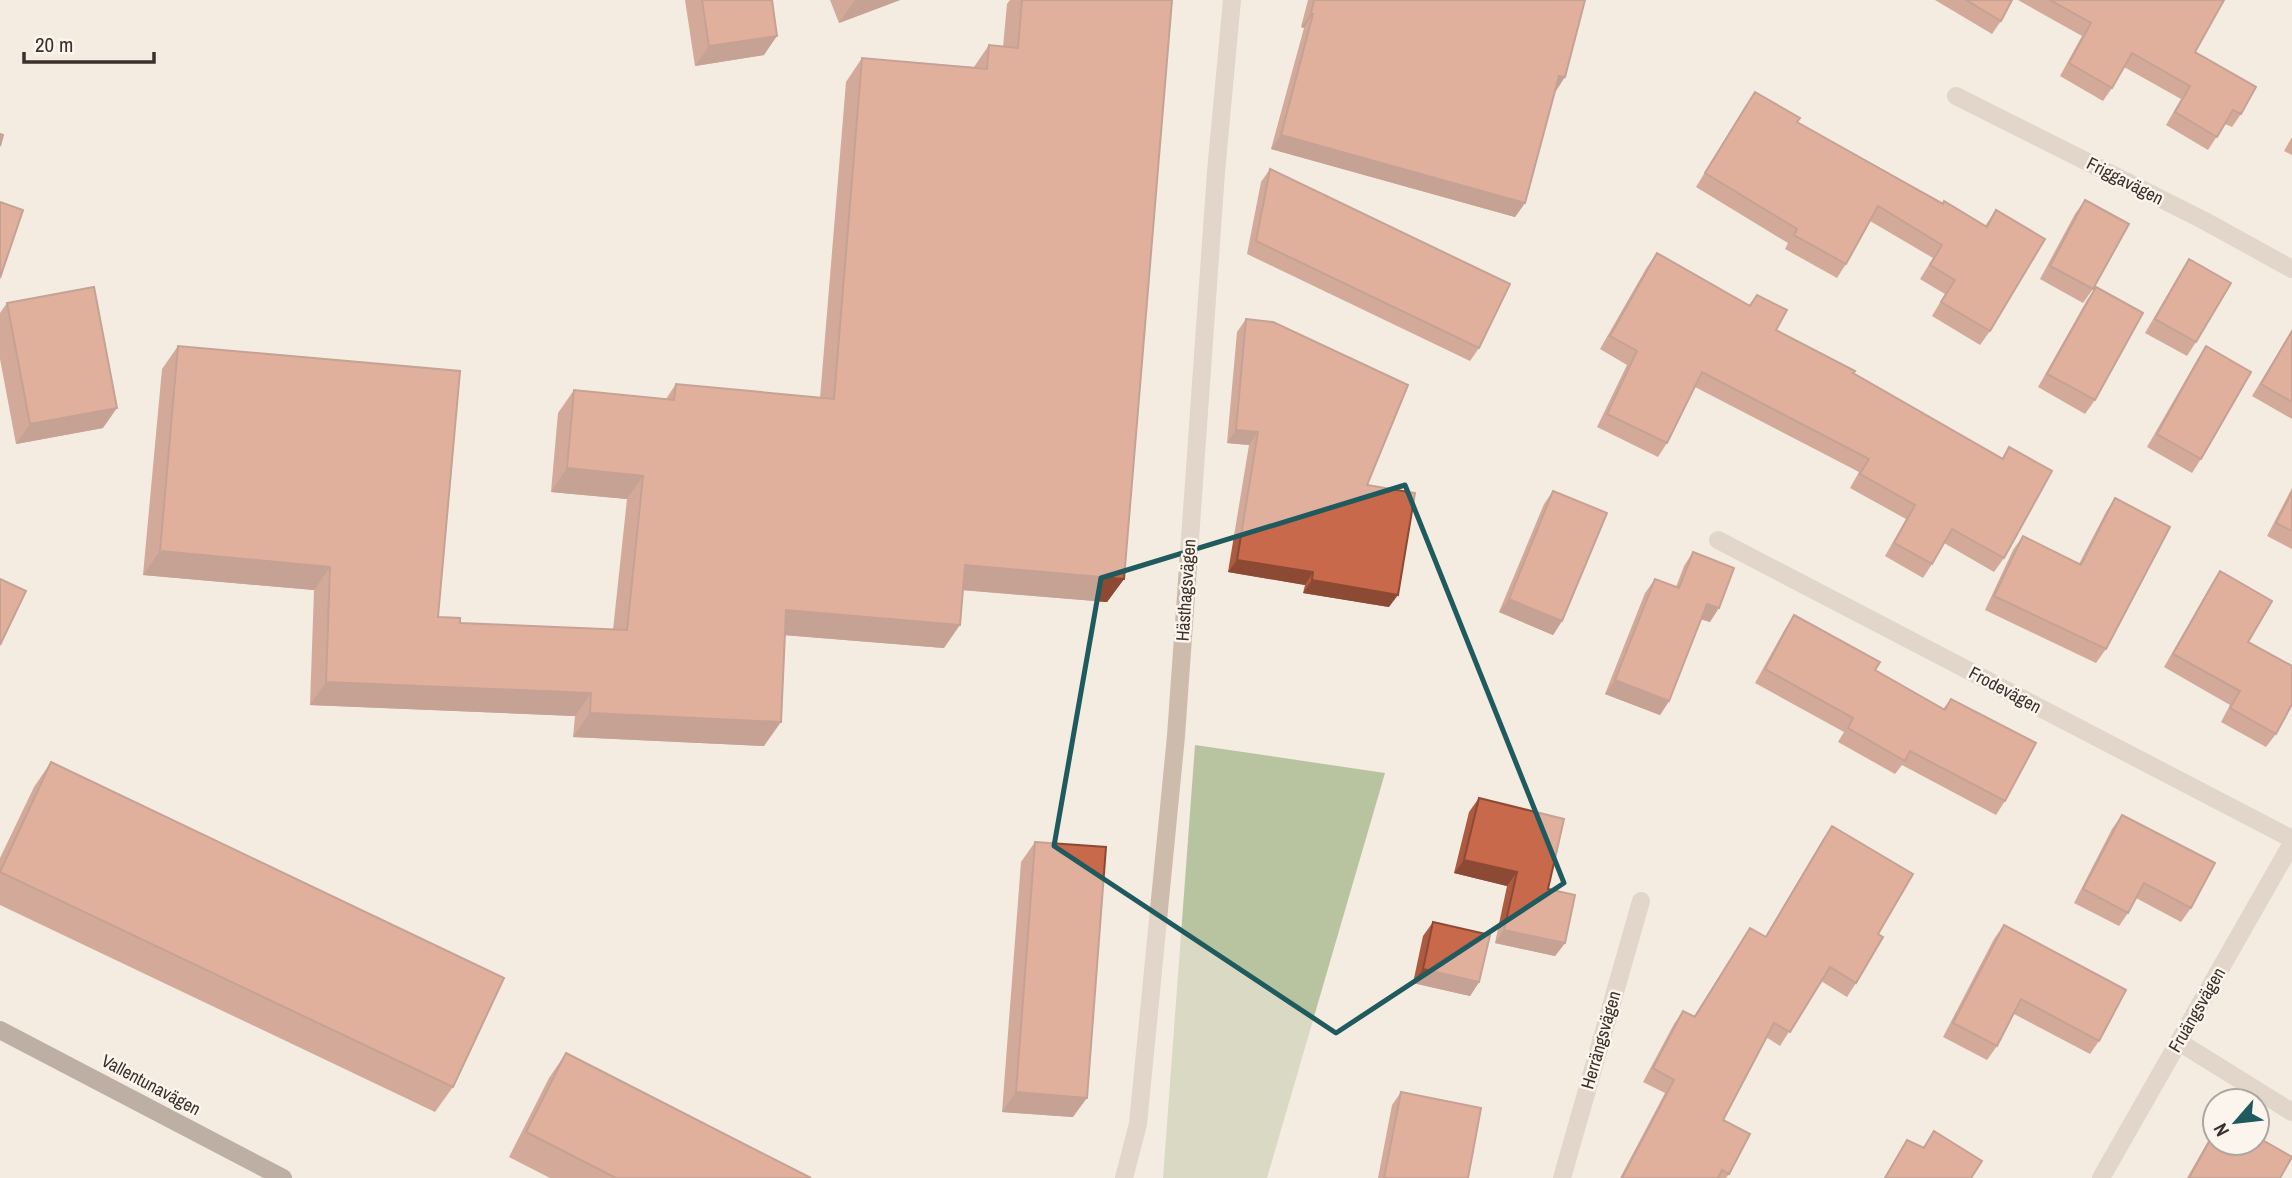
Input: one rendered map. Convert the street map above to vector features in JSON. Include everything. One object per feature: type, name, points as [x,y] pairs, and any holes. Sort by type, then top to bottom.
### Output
[{"type":"main road","name":"Vallentunavägen","points":[[0,1030],[284,1178]]},
{"type":"street","name":"Hästhagsvägen","points":[[1124,1178],[1138,1124],[1176,736],[1216,172],[1232,0]]},
{"type":"street","name":"Friggavägen","points":[[1956,96],[2203,220],[2292,269]]},
{"type":"street","name":"Frodevägen","points":[[1718,540],[2292,841]]},
{"type":"street","name":"Fruängsvägen","points":[[2101,1178],[2292,841]]},
{"type":"street","name":"Herrängsvägen","points":[[1562,1178],[1641,901]]},
{"type":"street","points":[[2179,1042],[2292,1112]]},
{"type":"highlighted area","points":[[1405,485],[1564,883],[1336,1033],[1054,846],[1101,578]]},
{"type":"green space","points":[[1195,745],[1385,773],[1267,1178],[1163,1178]]},
{"type":"building","points":[[702,0],[772,0],[777,36],[709,46]]},
{"type":"building","points":[[1022,0],[1172,0],[1124,579],[965,565],[960,625],[786,610],[781,722],[590,713],[591,693],[326,682],[330,567],[160,551],[178,346],[460,371],[438,617],[460,618],[460,623],[627,630],[643,476],[567,468],[574,390],[674,400],[676,384],[834,399],[862,58],[987,69],[989,45],[1018,48]]},
{"type":"building","points":[[1314,0],[1585,0],[1565,77],[1559,76],[1525,203],[1281,135],[1313,14]]},
{"type":"building","points":[[1966,0],[2012,0],[2001,21]]},
{"type":"building","points":[[2050,0],[2224,0],[2195,52],[2256,87],[2241,114],[2233,110],[2217,137],[2175,112],[2190,86],[2132,53],[2112,88],[2069,63],[2091,23]]},
{"type":"building","points":[[1755,92],[1800,118],[1797,122],[1987,227],[1996,210],[2045,239],[1990,331],[1941,302],[1955,280],[1930,265],[1942,245],[1878,206],[1846,264],[1794,235],[1797,229],[1705,173]]},
{"type":"building","points":[[1270,169],[1510,284],[1479,348],[1256,241]]},
{"type":"building","points":[[2085,200],[2129,224],[2093,289],[2050,266]]},
{"type":"building","points":[[0,202],[23,210],[0,278]]},
{"type":"building","points":[[1657,253],[1750,306],[1757,295],[1787,310],[1776,330],[1855,371],[1853,373],[2003,459],[2009,447],[2052,471],[2004,558],[1952,529],[1932,564],[1894,543],[1915,505],[1860,474],[1869,459],[1702,372],[1667,443],[1607,414],[1637,351],[1610,336]]},
{"type":"building","points":[[2189,259],[2231,283],[2196,342],[2155,319]]},
{"type":"building","points":[[94,287],[117,408],[30,424],[7,303]]},
{"type":"building","points":[[2096,287],[2143,313],[2095,400],[2047,374]]},
{"type":"building","points":[[1246,319],[1273,322],[1408,385],[1367,485],[1415,493],[1398,595],[1312,580],[1313,572],[1237,560],[1258,432],[1236,430]]},
{"type":"building","points":[[2292,331],[2292,402],[2261,384]]},
{"type":"building","points":[[2206,346],[2251,372],[2201,459],[2157,434]]},
{"type":"building","points":[[1553,491],[1607,513],[1562,621],[1509,599]]},
{"type":"building","points":[[2292,492],[2292,531],[2276,523]]},
{"type":"building","points":[[2115,498],[2170,527],[2106,649],[1994,596],[2023,536],[2081,565]]},
{"type":"building","points":[[1693,552],[1734,568],[1719,608],[1707,604],[1669,701],[1615,680],[1655,579],[1679,588]]},
{"type":"building","points":[[2220,571],[2272,601],[2248,642],[2292,666],[2292,704],[2276,734],[2230,708],[2240,691],[2173,654]]},
{"type":"building","points":[[0,579],[26,591],[0,645]]},
{"type":"building","points":[[1794,615],[1880,662],[1875,670],[1945,710],[1951,699],[2036,743],[2005,801],[1910,751],[1905,761],[1848,728],[1853,718],[1765,669]]},
{"type":"building","points":[[51,762],[504,978],[453,1087],[0,872]]},
{"type":"building","points":[[1479,798],[1564,819],[1548,889],[1575,895],[1565,943],[1504,930],[1517,872],[1464,860]]},
{"type":"building","points":[[2122,815],[2215,863],[2191,908],[2144,883],[2128,913],[2083,889]]},
{"type":"building","points":[[1832,826],[1913,874],[1878,934],[1883,937],[1856,983],[1830,967],[1790,1032],[1774,1023],[1723,1120],[1750,1134],[1729,1174],[1722,1170],[1718,1178],[1622,1178],[1674,1080],[1653,1068],[1683,1011],[1695,1017],[1750,928],[1766,937]]},
{"type":"building","points":[[1035,842],[1106,847],[1087,1098],[1016,1092]]},
{"type":"building","points":[[1433,922],[1490,935],[1479,982],[1423,969]]},
{"type":"building","points":[[2004,925],[2126,990],[2099,1041],[2021,999],[1997,1046],[1953,1023]]},
{"type":"building","points":[[566,1053],[811,1178],[616,1178],[526,1132]]},
{"type":"building","points":[[1401,1092],[1481,1108],[1468,1178],[1384,1178]]},
{"type":"building","points":[[1934,1131],[1982,1161],[1971,1178],[1885,1178],[1907,1140],[1924,1148]]},
{"type":"building","points":[[2271,1145],[2292,1157],[2280,1178],[2189,1178],[2201,1156],[2271,1157]]}]
